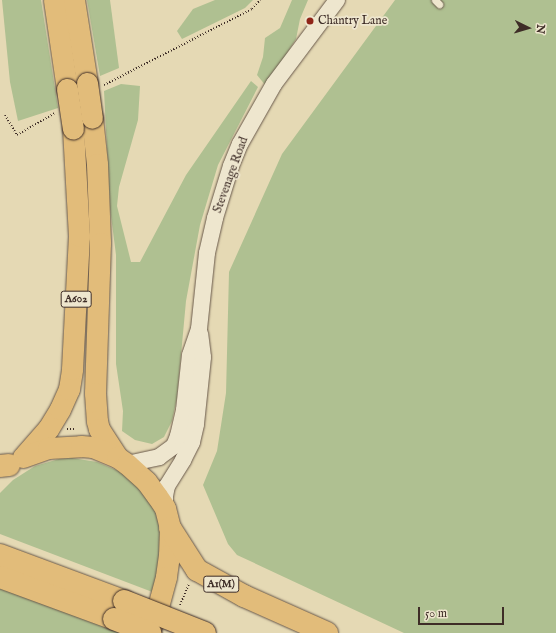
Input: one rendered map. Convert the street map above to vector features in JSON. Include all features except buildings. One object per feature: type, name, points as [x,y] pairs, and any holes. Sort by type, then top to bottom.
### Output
[{"type":"highway","name":"A1(M)","points":[[167,518],[197,570],[244,596],[327,633]]},
{"type":"highway","points":[[0,563],[119,610],[206,633]]},
{"type":"highway","points":[[119,610],[149,633]]},
{"type":"main road","name":"A602","points":[[8,465],[48,429],[60,409],[69,389],[72,369],[79,236],[73,130],[54,0]]},
{"type":"main road","name":"A602","points":[[74,0],[95,85],[92,118],[97,164],[100,243],[96,407],[99,429],[122,460]]},
{"type":"main road","points":[[8,465],[48,448],[81,446],[94,447],[122,460],[146,481],[167,518],[166,577],[157,612],[149,633]]},
{"type":"street","name":"Stevenage Road","points":[[122,460],[154,460],[174,446],[182,425],[190,355],[199,329],[206,260],[214,225],[231,166],[240,144],[274,84],[337,0]]},
{"type":"street","name":"Stevenage Road","points":[[167,518],[165,496],[167,486],[192,442],[196,424],[203,357],[199,329]]},
{"type":"path","points":[[95,85],[252,9],[260,0]]},
{"type":"path","points":[[5,115],[17,135],[56,112]]},
{"type":"green space","points":[[2,0],[41,0],[58,108],[18,121],[10,82]]},
{"type":"green space","points":[[87,0],[110,0],[119,68],[100,76]]},
{"type":"green space","points":[[215,0],[253,0],[245,8],[182,39],[177,31],[193,9]]},
{"type":"green space","points":[[292,0],[308,0],[300,19],[296,39],[266,86],[257,75],[263,57],[265,38],[280,28]]},
{"type":"green space","points":[[395,0],[556,0],[556,633],[404,633],[237,555],[228,544],[203,485],[217,451],[226,393],[229,272],[282,154]]},
{"type":"green space","points":[[251,81],[258,87],[218,165],[200,225],[186,301],[177,398],[172,421],[164,437],[152,444],[135,440],[122,431],[123,411],[116,364],[116,255],[110,208],[104,91],[121,84],[140,86],[138,120],[119,187],[117,206],[131,262],[140,262],[186,175]]},
{"type":"green space","points":[[72,458],[97,462],[121,472],[140,489],[155,510],[163,535],[155,593],[0,534],[0,493],[13,480],[35,466],[59,459]]},
{"type":"green space","points":[[0,586],[124,633],[0,633]]},
{"type":"place","name":"Chantry Lane","points":[[310,21]]}]
